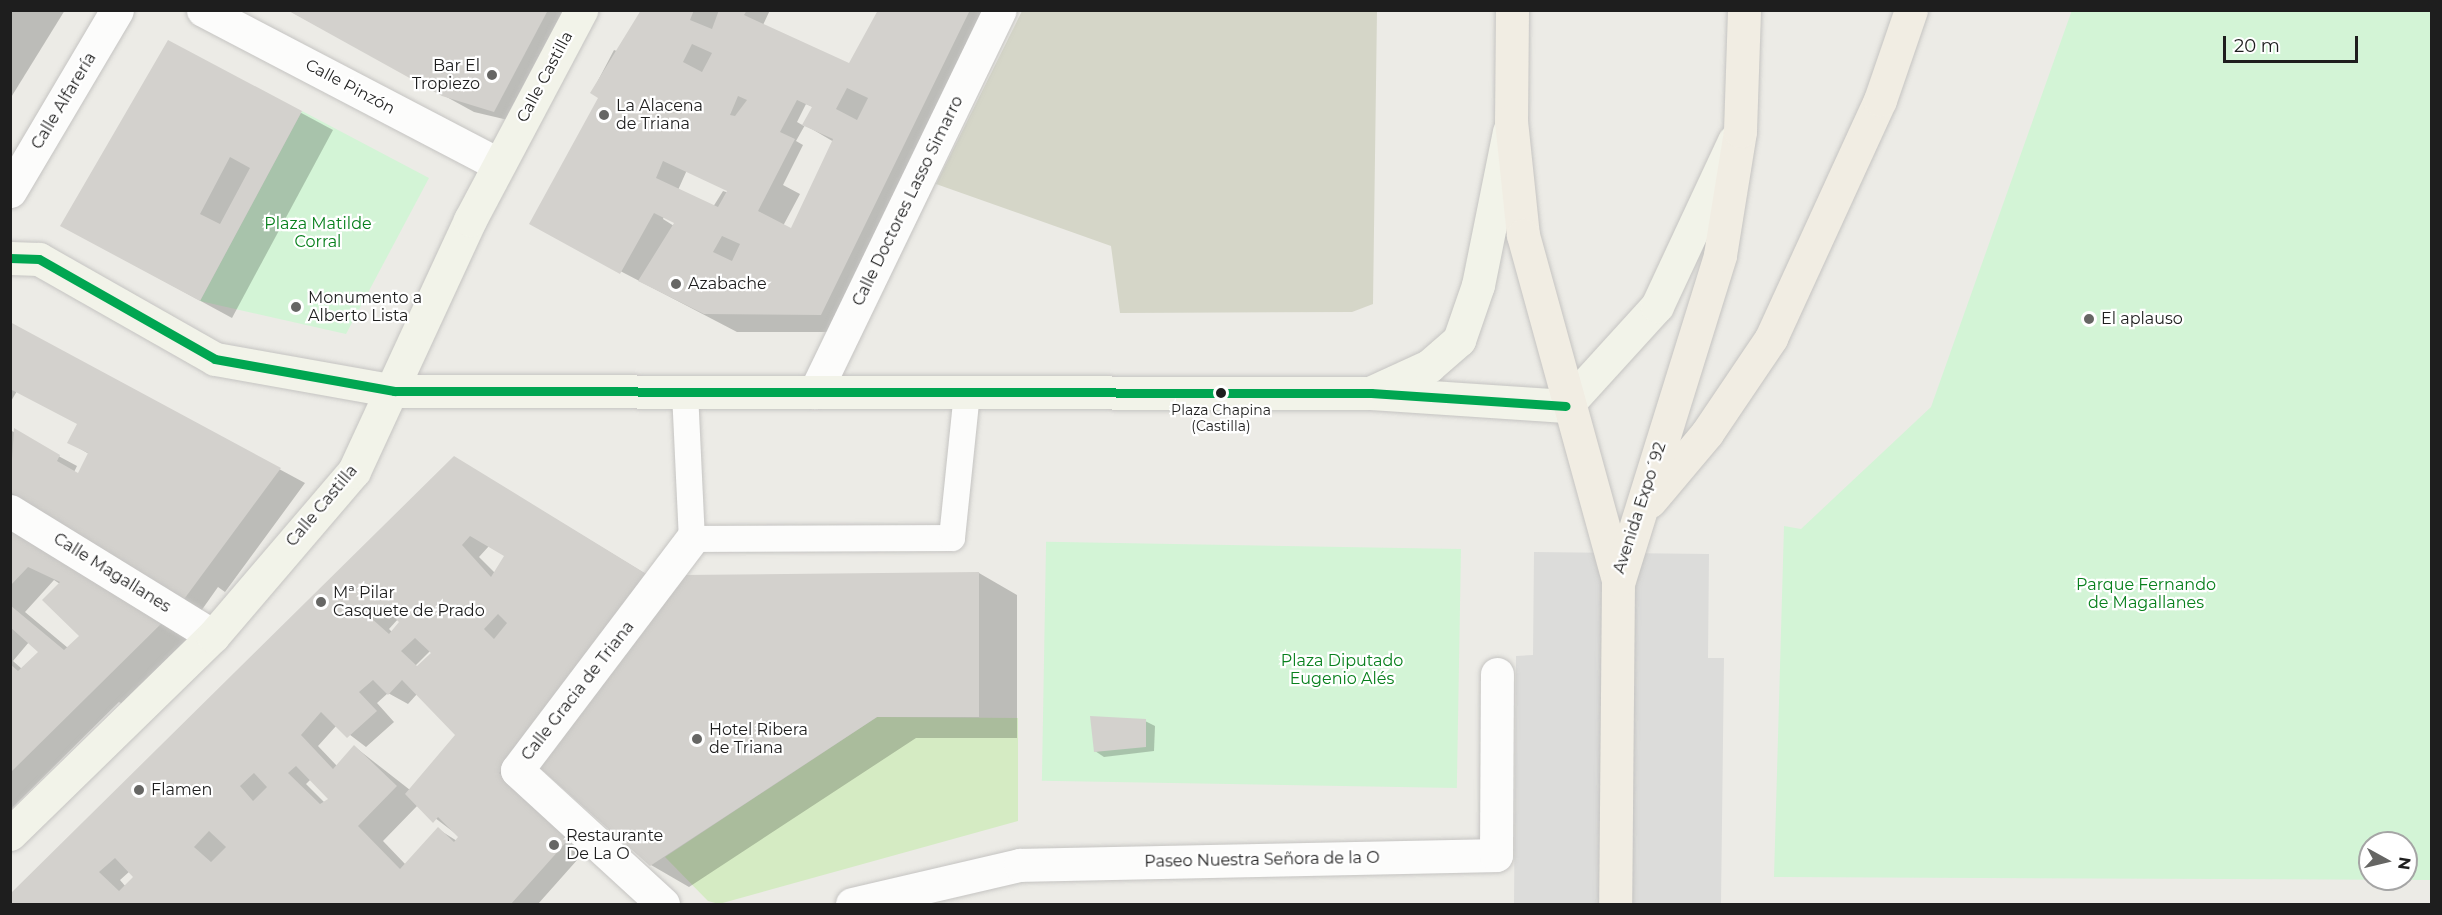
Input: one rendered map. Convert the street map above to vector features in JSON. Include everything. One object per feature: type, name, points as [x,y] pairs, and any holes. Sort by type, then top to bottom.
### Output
[{"type":"main road","name":"Calle Castilla","points":[[10,834],[213,636],[354,471],[394,391],[498,164],[581,10]]},
{"type":"main road","name":"Avenida Expo´92","points":[[1512,10],[1511,121],[1523,235],[1566,406],[1618,581]]},
{"type":"main road","name":"Avenida Expo´92","points":[[1618,581],[1720,255],[1740,130],[1744,10]]},
{"type":"main road","points":[[1637,516],[1707,433],[1771,338],[1880,100],[1911,10]]},
{"type":"main road","points":[[1371,393],[1429,366],[1459,340],[1478,285],[1511,121]]},
{"type":"main road","points":[[10,258],[39,259],[215,359],[394,391],[1371,393],[1566,406],[1657,306],[1740,130]]},
{"type":"main road","points":[[1615,904],[1618,581]]},
{"type":"street","name":"Calle Pinzón","points":[[203,10],[498,164]]},
{"type":"street","name":"Calle Doctores Lasso Simarro","points":[[815,392],[1000,10]]},
{"type":"street","name":"Calle Alfarería","points":[[10,191],[112,13]]},
{"type":"street","name":"Calle Magallanes","points":[[10,511],[213,636]]},
{"type":"street","name":"Calle Gracia de Triana","points":[[663,904],[517,770],[692,539]]},
{"type":"street","name":"Paseo Nuestra Señora de la O","points":[[852,904],[1020,865],[1496,855],[1497,674]]},
{"type":"lane","points":[[685,392],[692,539],[952,538],[967,392]]},
{"type":"shaded area","points":[[1022,11],[1377,11],[1373,304],[1352,312],[1120,313],[1111,246],[936,184]]},
{"type":"green space","name":"Parque Fernando de Magallanes","points":[[2072,10],[2431,11],[2431,880],[2418,880],[2418,831],[2358,831],[2358,880],[1774,877],[1784,526],[1801,529],[1931,407]]},
{"type":"green space","name":"Plaza Matilde Corral","points":[[302,111],[429,178],[346,334],[200,301]]},
{"type":"green space","name":"Plaza Diputado Eugenio Alés","points":[[1046,542],[1461,549],[1457,788],[1042,781]]},
{"type":"green space","points":[[877,717],[1018,718],[1018,821],[719,904],[708,901],[665,857]]},
{"type":"pier","points":[[1534,552],[1709,554],[1708,658],[1724,658],[1721,904],[1514,904],[1516,656],[1533,655]]},
{"type":"building","points":[[287,10],[548,10],[494,112],[442,96]]},
{"type":"building","points":[[641,10],[694,10],[690,20],[712,29],[719,10],[747,10],[744,15],[849,63],[878,10],[970,10],[821,315],[704,314],[638,281],[674,223],[654,213],[620,274],[529,224],[598,98],[590,93]],"holes":[[[692,44],[712,53],[702,72],[683,62]],[[847,88],[868,98],[857,120],[836,109]],[[738,96],[747,100],[735,116],[730,115]],[[797,100],[812,107],[802,125],[833,139],[791,228],[758,211],[795,139],[780,132]],[[663,161],[727,191],[718,207],[656,178]],[[722,236],[740,244],[732,261],[713,252]]]},
{"type":"building","points":[[168,40],[302,111],[200,301],[60,226]],"holes":[[[230,157],[250,168],[220,224],[200,214]]]},
{"type":"building","points":[[10,322],[281,468],[182,602],[10,492],[14,428],[60,455],[57,461],[78,473],[88,453],[67,443],[77,424],[10,389]]},
{"type":"building","points":[[454,456],[648,575],[524,749],[499,773],[569,839],[511,904],[10,904],[10,894]],"holes":[[[470,536],[504,556],[491,577],[462,545]],[[383,607],[399,622],[389,634],[371,618]],[[498,614],[507,623],[494,639],[484,629]],[[415,638],[431,653],[417,666],[401,651]],[[373,680],[388,695],[402,680],[455,735],[405,794],[433,823],[438,817],[458,837],[454,842],[438,827],[400,869],[358,826],[397,786],[354,745],[333,769],[301,735],[321,712],[347,738],[377,711],[359,692]],[[296,766],[328,799],[320,804],[288,773]],[[254,773],[267,787],[253,801],[240,786]],[[209,831],[226,847],[211,862],[194,847]],[[115,858],[133,877],[119,891],[99,872]]]},
{"type":"building","points":[[10,525],[168,617],[10,773],[10,664],[18,671],[38,652],[10,627],[10,605],[64,650],[79,636],[42,600],[60,582],[28,567],[10,586]]},
{"type":"building","name":"Hotel Ribera de Triana","points":[[979,572],[979,717],[877,717],[650,866],[532,761],[682,575]]},
{"type":"building","points":[[1090,716],[1146,719],[1146,747],[1094,752]]},
{"type":"transit line","points":[[10,258],[39,259],[215,359],[394,391],[1371,393],[1566,406]]},
{"type":"place","name":"Bar El Tropiezo","points":[[492,75]]},
{"type":"place","name":"La Alacena de Triana","points":[[604,115]]},
{"type":"place","name":"Azabache","points":[[676,284]]},
{"type":"place","name":"Monumento a Alberto Lista","points":[[296,307]]},
{"type":"place","name":"El aplauso","points":[[2089,319]]},
{"type":"place","name":"Plaza Chapina (Castilla)","points":[[1221,393]]},
{"type":"place","name":"Mª Pilar Casquete de Prado","points":[[321,602]]},
{"type":"place","name":"Hotel Ribera de Triana","points":[[697,739]]},
{"type":"place","name":"Flamen","points":[[139,790]]},
{"type":"place","name":"Restaurante De La O","points":[[554,845]]}]
